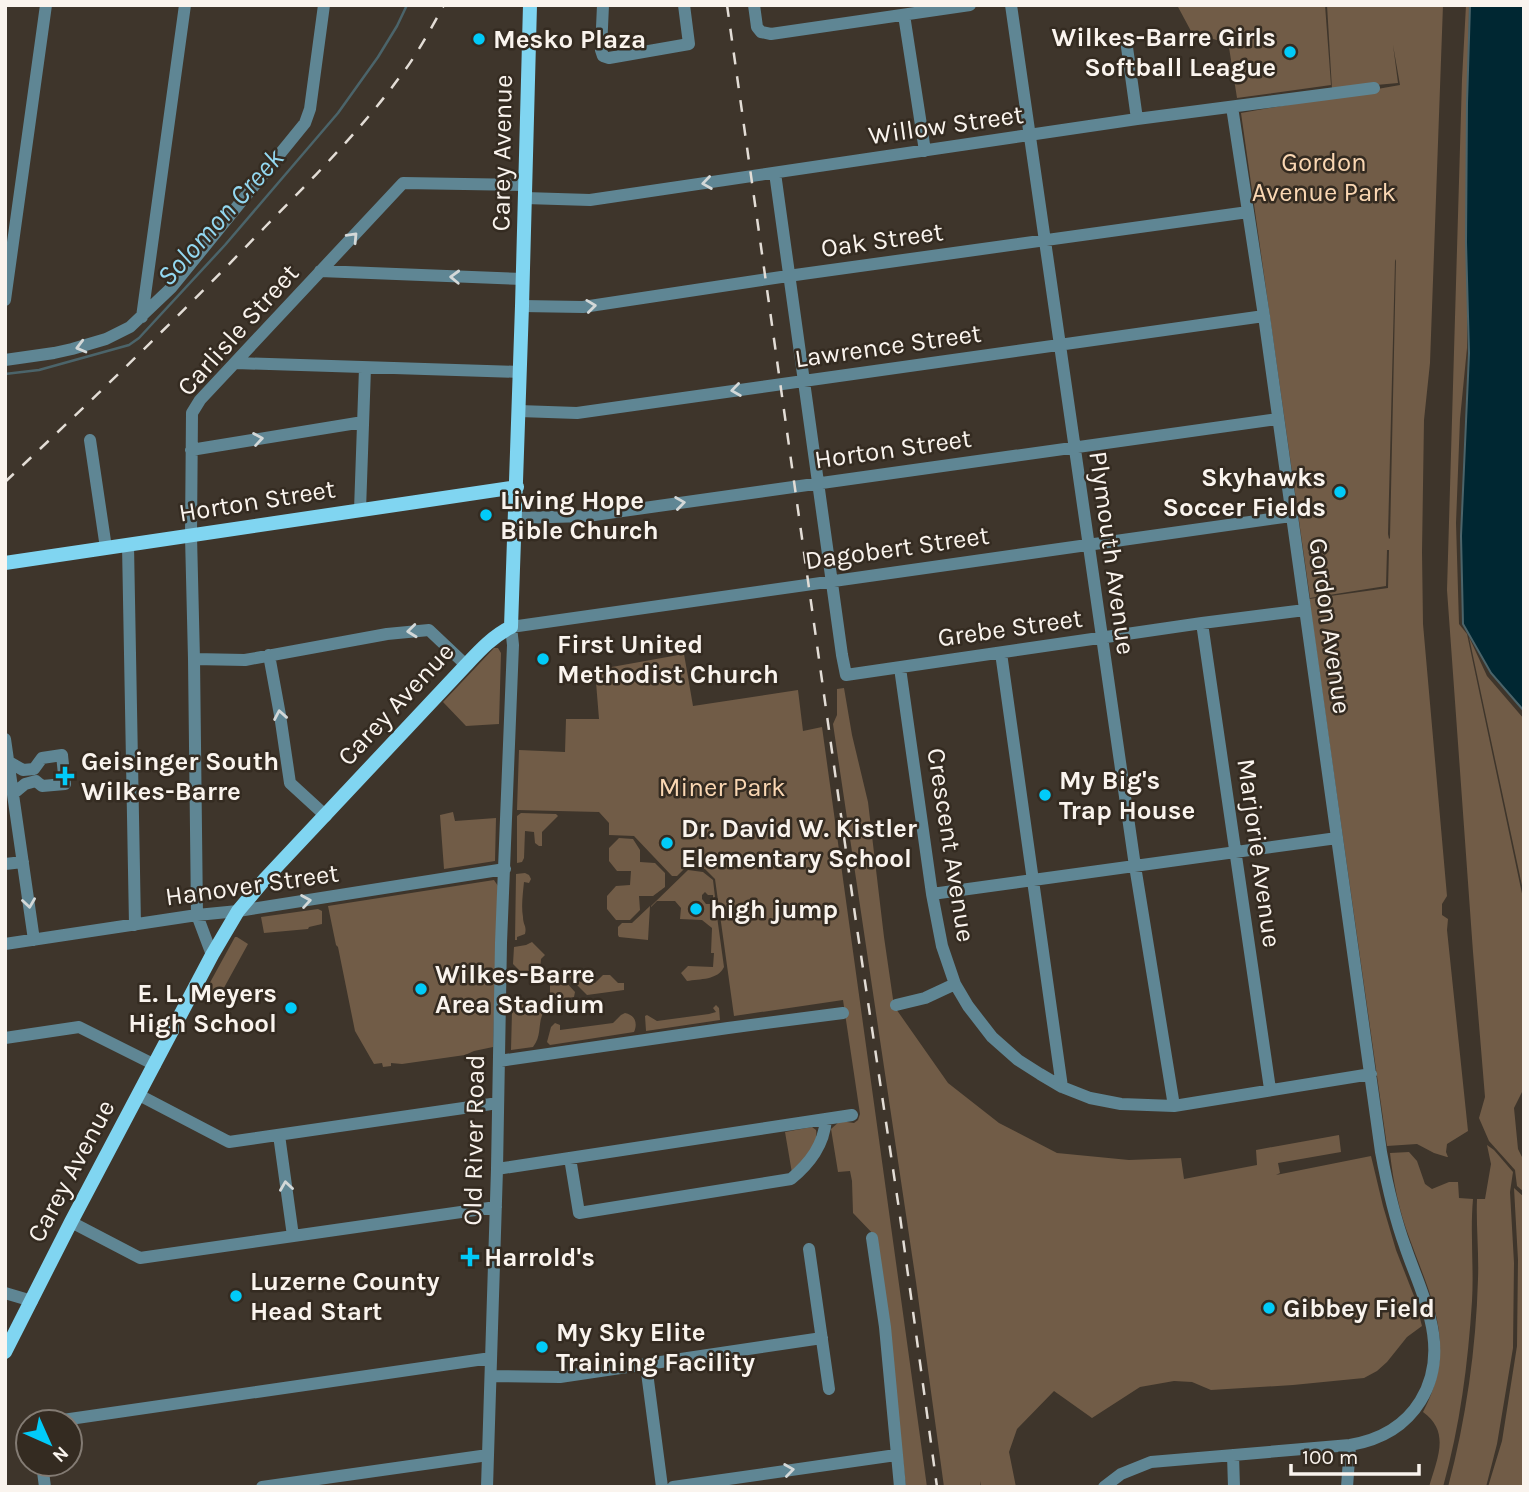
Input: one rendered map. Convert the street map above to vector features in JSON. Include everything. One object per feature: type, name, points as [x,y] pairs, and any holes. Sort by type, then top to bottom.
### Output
[{"type":"main road","name":"Carey Avenue","points":[[5,1352],[212,955],[238,912],[265,879],[466,665],[500,632],[511,627],[530,5]]},
{"type":"main road","name":"Horton Street","points":[[5,563],[517,487]]},
{"type":"street","points":[[5,300],[46,5]]},
{"type":"street","points":[[142,317],[185,5]]},
{"type":"street","points":[[5,360],[54,353],[90,344],[121,332],[142,317],[171,288],[305,123],[310,109],[324,5]]},
{"type":"street","points":[[603,5],[601,50],[606,58],[689,44],[684,5]]},
{"type":"street","points":[[754,5],[757,27],[761,32],[771,34],[970,5]]},
{"type":"street","name":"Plymouth Avenue","points":[[1011,5],[1101,638],[1174,1105]]},
{"type":"street","points":[[904,15],[925,151]]},
{"type":"street","points":[[1126,40],[1137,119]]},
{"type":"street","name":"Willow Street","points":[[526,191],[590,200],[1137,119],[1374,88]]},
{"type":"street","name":"Gordon Avenue","points":[[1104,1487],[1121,1474],[1151,1462],[1368,1442],[1383,1436],[1407,1419],[1424,1396],[1433,1372],[1434,1340],[1430,1317],[1396,1217],[1381,1152],[1264,316],[1232,107]]},
{"type":"street","points":[[775,173],[832,580]]},
{"type":"street","name":"Carlisle Street","points":[[212,955],[197,915],[191,536],[194,407],[403,183],[526,191]]},
{"type":"street","name":"Oak Street","points":[[522,306],[583,307],[1248,212]]},
{"type":"street","points":[[320,271],[523,279]]},
{"type":"street","name":"Lawrence Street","points":[[519,411],[577,412],[1264,316]]},
{"type":"street","points":[[236,363],[520,372]]},
{"type":"street","points":[[360,510],[365,368]]},
{"type":"street","name":"Horton Street","points":[[515,518],[587,516],[1277,419]]},
{"type":"street","points":[[191,450],[363,422]]},
{"type":"street","points":[[90,440],[106,548]]},
{"type":"street","name":"Dagobert Street","points":[[511,627],[1291,516]]},
{"type":"street","points":[[128,545],[135,925]]},
{"type":"street","name":"Grebe Street","points":[[832,580],[846,675],[1305,610]]},
{"type":"street","name":"Marjorie Avenue","points":[[1202,623],[1270,1089]]},
{"type":"street","name":"Old River Road","points":[[487,1487],[501,943],[513,645],[511,627]]},
{"type":"street","points":[[194,659],[245,660],[387,634],[429,630],[466,665]]},
{"type":"street","points":[[1001,653],[1062,1087]]},
{"type":"street","points":[[269,655],[290,783],[326,816]]},
{"type":"street","name":"Crescent Avenue","points":[[900,668],[932,894],[942,946],[955,984],[968,1006],[992,1037],[1018,1060],[1062,1087],[1121,1104],[1174,1105],[1371,1074]]},
{"type":"street","points":[[5,738],[34,940]]},
{"type":"street","points":[[9,762],[23,770],[34,769],[42,758],[62,755],[65,784],[42,786],[36,781],[25,784],[13,794]]},
{"type":"street","points":[[932,894],[1337,838]]},
{"type":"street","points":[[5,864],[23,862]]},
{"type":"street","name":"Hanover Street","points":[[5,944],[197,915],[238,912],[505,869]]},
{"type":"street","points":[[896,1004],[925,998],[955,984]]},
{"type":"street","points":[[499,1061],[843,1013]]},
{"type":"street","points":[[5,1038],[79,1027],[155,1065]]},
{"type":"street","points":[[139,1095],[229,1142],[498,1103]]},
{"type":"street","points":[[497,1169],[852,1115]]},
{"type":"street","points":[[570,1158],[579,1213],[791,1179],[818,1149],[825,1133],[826,1119]]},
{"type":"street","points":[[279,1135],[293,1236]]},
{"type":"street","points":[[71,1222],[141,1258],[496,1206]]},
{"type":"street","points":[[872,1238],[885,1327],[900,1487]]},
{"type":"street","points":[[809,1248],[830,1390]]},
{"type":"street","points":[[5,1293],[32,1301]]},
{"type":"street","points":[[491,1376],[561,1377],[822,1338]]},
{"type":"street","points":[[84,1417],[491,1359]]},
{"type":"street","points":[[646,1365],[662,1487]]},
{"type":"street","points":[[1348,1487],[1350,1445]]},
{"type":"street","points":[[262,1487],[488,1455]]},
{"type":"street","points":[[673,1487],[896,1455]]},
{"type":"street","points":[[1233,1455],[1234,1487]]},
{"type":"green space","points":[[1177,5],[1325,5],[1331,85],[1237,98],[1228,41],[1192,33]]},
{"type":"green space","name":"Gordon Avenue Park","points":[[1327,5],[1443,5],[1430,363],[1424,420],[1422,552],[1423,624],[1447,896],[1442,904],[1442,915],[1448,919],[1468,1131],[1447,1144],[1448,1157],[1417,1144],[1387,1146],[1309,599],[1388,588],[1389,550],[1386,586],[1310,598],[1241,113],[1400,85],[1393,45],[1398,83],[1332,89]],"holes":[[[1396,259],[1390,538],[1388,534]]]},
{"type":"green space","points":[[1466,5],[1469,5],[1467,348],[1460,419],[1456,523],[1459,624],[1467,634],[1524,903],[1524,1088],[1514,1108],[1518,1149],[1524,1161],[1524,1192],[1517,1186],[1515,1170],[1489,1141],[1479,1118],[1485,1097],[1447,590]]},
{"type":"green space","points":[[1469,637],[1487,676],[1524,719],[1524,895]]},
{"type":"green space","points":[[494,648],[498,648],[501,653],[499,724],[466,726],[443,702]]},
{"type":"green space","name":"Miner Park","points":[[684,654],[693,706],[798,690],[803,731],[822,727],[927,1487],[906,1487],[877,1238],[853,1213],[850,1171],[838,1172],[831,1129],[840,1121],[854,1123],[860,1114],[843,1000],[734,1016],[715,879],[705,869],[687,866],[677,876],[672,876],[634,836],[609,835],[609,823],[599,812],[517,810],[519,750],[565,752],[566,719],[599,719],[595,670]]},
{"type":"green space","points":[[844,688],[868,802],[894,1006],[948,1083],[999,1123],[1057,1153],[1129,1160],[1181,1158],[1184,1179],[1257,1165],[1256,1150],[1339,1135],[1341,1152],[1278,1163],[1280,1173],[1276,1175],[1371,1156],[1396,1250],[1414,1296],[1422,1326],[1407,1337],[1377,1371],[1364,1378],[1211,1390],[1192,1382],[1174,1381],[1140,1387],[1092,1418],[1054,1391],[1017,1429],[1009,1452],[1016,1487],[981,1487],[981,1481],[980,1487],[944,1487],[833,724],[837,715],[837,689]]},
{"type":"green space","points":[[453,812],[455,821],[496,818],[495,861],[444,869],[440,815]]},
{"type":"green space","points":[[521,813],[558,816],[542,832],[542,846],[535,843],[534,832],[525,831],[524,858],[517,863],[517,816]]},
{"type":"green space","points":[[619,838],[633,839],[640,850],[640,862],[655,863],[665,873],[665,887],[653,896],[639,896],[640,910],[630,920],[616,920],[607,909],[607,896],[616,886],[630,885],[631,871],[617,871],[609,861],[609,848]]},
{"type":"green space","points":[[688,870],[703,872],[713,880],[715,897],[705,892],[702,899],[716,909],[724,967],[713,977],[687,981],[681,973],[688,966],[713,967],[712,928],[702,920],[680,919],[681,908],[675,901],[657,901],[651,906]]},
{"type":"green space","points":[[525,873],[531,879],[529,883],[524,882],[522,908],[525,934],[515,940],[516,874]]},
{"type":"green space","name":"Wilkes-Barre Area Stadium","points":[[494,880],[498,886],[493,1047],[465,1055],[402,1064],[391,1063],[391,1066],[374,1064],[355,1031],[328,906]]},
{"type":"green space","points":[[650,906],[648,940],[619,937],[618,927],[622,923],[632,923]]},
{"type":"green space","points":[[318,909],[322,911],[322,924],[308,929],[264,933],[261,917]]},
{"type":"green space","points":[[235,937],[248,944],[220,995],[207,988]]},
{"type":"green space","points":[[532,942],[545,955],[541,959],[540,972],[528,971],[524,975],[513,964],[514,947]]},
{"type":"green space","points":[[572,974],[580,982],[595,983],[603,975],[610,975],[618,983],[624,983],[624,990],[587,995],[569,977]]},
{"type":"green space","points":[[565,981],[575,992],[574,997],[548,1001],[546,999],[550,995],[550,982]]},
{"type":"green space","points":[[523,1000],[527,1004],[539,1005],[543,1001],[548,1006],[542,1016],[533,1047],[511,1050],[512,1011]]},
{"type":"green space","points":[[716,1005],[719,1008],[720,1020],[646,1031],[647,1015],[657,1021],[709,1014],[716,1012],[713,1008]]},
{"type":"green space","points":[[625,1013],[635,1020],[634,1032],[550,1045],[547,1042],[551,1027],[555,1023],[560,1025],[560,1030],[613,1023]]},
{"type":"green space","points":[[812,1127],[816,1130],[815,1142],[792,1173],[785,1132]]},
{"type":"green space","points":[[1487,1145],[1513,1172],[1510,1192],[1514,1263],[1513,1348],[1497,1444],[1486,1487],[1448,1487],[1465,1410],[1472,1358],[1478,1279],[1477,1199],[1485,1199],[1491,1164]]},
{"type":"green space","points":[[1409,1152],[1417,1161],[1425,1184],[1432,1189],[1449,1182],[1458,1182],[1459,1198],[1473,1199],[1468,1348],[1459,1418],[1443,1487],[1429,1487],[1440,1447],[1437,1428],[1423,1412],[1439,1365],[1438,1323],[1402,1216],[1390,1153]]},
{"type":"green space","points":[[1514,1188],[1524,1197],[1524,1487],[1488,1487],[1502,1441],[1517,1346],[1518,1260]]},
{"type":"water","points":[[1470,5],[1524,5],[1524,711],[1491,673],[1463,624],[1461,536],[1469,353],[1466,242]]},
{"type":"waterway","name":"Solomon Creek","points":[[5,374],[39,370],[129,345],[139,338],[225,245],[338,113],[378,57],[407,5]]},
{"type":"railway","points":[[5,482],[168,325],[334,155],[406,69],[444,5]]},
{"type":"railway","points":[[727,5],[937,1487]]},
{"type":"place","name":"Mesko Plaza","points":[[479,39]]},
{"type":"place","name":"Wilkes-Barre Girls Softball League","points":[[1290,52]]},
{"type":"place","name":"Skyhawks Soccer Fields","points":[[1340,492]]},
{"type":"place","name":"Living Hope Bible Church","points":[[486,515]]},
{"type":"place","name":"First United Methodist Church","points":[[543,659]]},
{"type":"place","name":"Geisinger South Wilkes-Barre","points":[[65,776]]},
{"type":"place","name":"My Big's Trap House","points":[[1045,795]]},
{"type":"place","name":"Dr. David W. Kistler Elementary School","points":[[667,843]]},
{"type":"place","name":"high jump","points":[[696,909]]},
{"type":"place","name":"Wilkes-Barre Area Stadium","points":[[421,989]]},
{"type":"place","name":"E. L. Meyers High School","points":[[291,1008]]},
{"type":"place","name":"Harrold's","points":[[470,1257]]},
{"type":"place","name":"Luzerne County Head Start","points":[[236,1296]]},
{"type":"place","name":"Gibbey Field","points":[[1269,1308]]},
{"type":"place","name":"My Sky Elite Training Facility","points":[[542,1347]]}]
